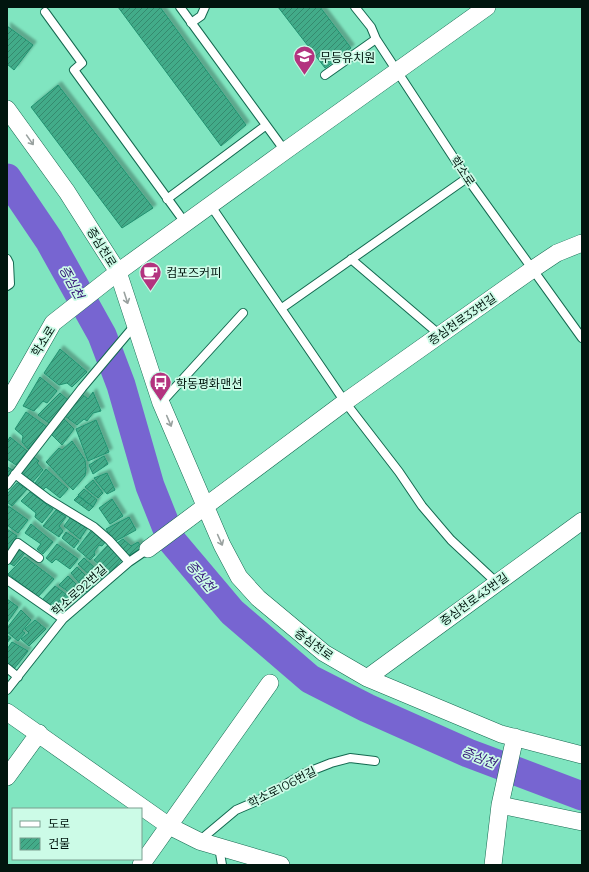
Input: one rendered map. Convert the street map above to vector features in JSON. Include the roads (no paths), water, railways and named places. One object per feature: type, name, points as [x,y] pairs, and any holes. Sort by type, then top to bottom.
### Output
[{"type":"street","name":"학소로","points":[[7,404],[53,323],[118,272],[211,206],[284,151],[487,7]]},
{"type":"street","name":"증심천로","points":[[7,109],[67,192],[118,272],[161,403],[222,545],[239,577],[258,598],[324,653],[367,678],[470,722],[515,738],[582,755]]},
{"type":"street","name":"증심천로33번길","points":[[148,549],[345,402],[533,269],[557,254],[582,243]]},
{"type":"street","name":"증심천로43번길","points":[[367,678],[582,521]]},
{"type":"street","points":[[141,865],[270,683]]},
{"type":"street","points":[[7,712],[39,733],[169,826],[199,840],[219,847],[281,865]]},
{"type":"street","points":[[7,777],[39,733]]},
{"type":"street","points":[[493,865],[500,805],[515,738]]},
{"type":"street","points":[[500,805],[582,822]]},
{"type":"lane","points":[[180,7],[284,151]]},
{"type":"lane","points":[[191,23],[201,16],[205,7]]},
{"type":"lane","points":[[355,7],[370,27],[396,71]]},
{"type":"lane","points":[[45,12],[82,63],[74,70],[186,224]]},
{"type":"lane","points":[[325,75],[376,39]]},
{"type":"lane","name":"학소로","points":[[396,71],[467,178],[582,338]]},
{"type":"lane","points":[[167,199],[265,126]]},
{"type":"lane","points":[[282,308],[467,178]]},
{"type":"lane","points":[[211,206],[345,402],[399,472],[422,506],[451,540],[497,583]]},
{"type":"lane","points":[[7,259],[9,263],[10,284],[7,286]]},
{"type":"lane","points":[[351,259],[440,335]]},
{"type":"lane","points":[[161,403],[243,313]]},
{"type":"lane","points":[[7,485],[82,388],[97,372],[135,324]]},
{"type":"lane","points":[[15,474],[48,499],[94,527],[109,540],[129,562]]},
{"type":"lane","points":[[7,560],[18,542],[39,558]]},
{"type":"lane","name":"학소로92번길","points":[[7,690],[63,619],[129,562],[148,549]]},
{"type":"lane","points":[[7,580],[63,619]]},
{"type":"lane","points":[[7,668],[18,677]]},
{"type":"lane","name":"학소로106번길","points":[[199,840],[236,810],[259,800],[303,774],[331,763],[350,758],[376,761]]},
{"type":"lane","points":[[219,847],[222,865]]},
{"type":"waterway","name":"증심천","points":[[7,178],[49,240],[102,335],[121,385],[150,486],[172,541],[232,612],[310,679],[367,708],[468,753],[582,796]]},
{"type":"place","name":"무등유치원","points":[[305,76]]},
{"type":"place","name":"컴포즈커피","points":[[151,292]]},
{"type":"place","name":"학동평화맨션","points":[[161,402]]}]
